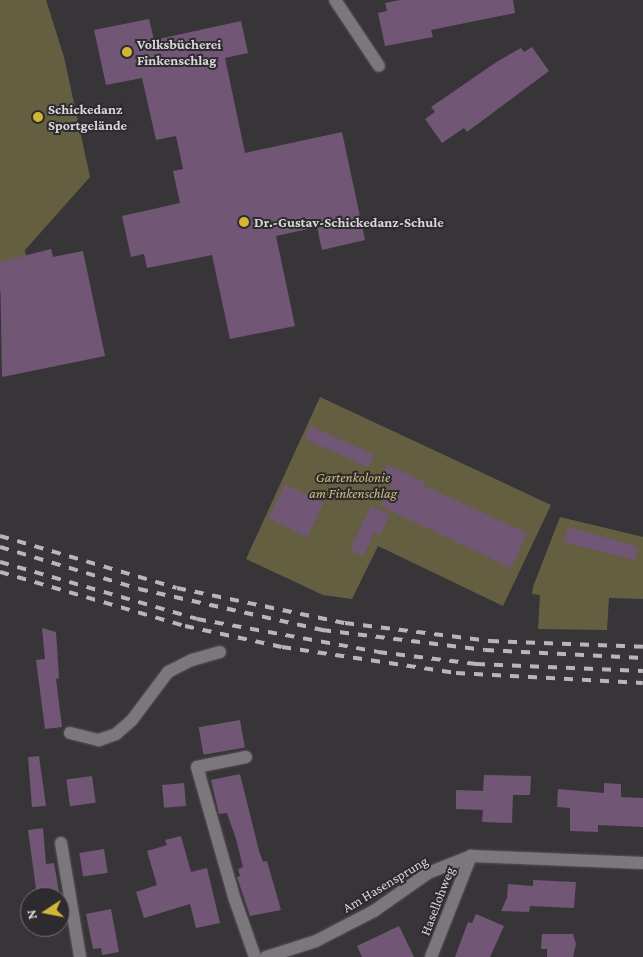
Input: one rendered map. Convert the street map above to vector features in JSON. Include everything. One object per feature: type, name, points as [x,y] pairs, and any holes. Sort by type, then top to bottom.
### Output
[{"type":"street","points":[[335,0],[379,66]]},
{"type":"street","points":[[70,733],[99,740],[116,734],[132,720],[168,672],[220,652]]},
{"type":"street","points":[[246,757],[197,767],[235,900],[255,957]]},
{"type":"street","points":[[61,843],[80,957]]},
{"type":"street","name":"Am Hasensprung","points":[[266,957],[316,941],[374,911],[428,873],[471,856],[643,864]]},
{"type":"street","name":"Hasellohweg","points":[[431,957],[471,856]]},
{"type":"green space","name":"Schickedanz Sportgelände","points":[[0,0],[46,0],[64,57],[90,177],[25,250],[30,285],[0,291]]},
{"type":"green space","name":"Gartenkolonie am Finkenschlag","points":[[320,397],[551,505],[503,606],[378,546],[352,599],[323,595],[246,559]]},
{"type":"green space","points":[[560,517],[643,537],[643,599],[609,598],[607,630],[538,629],[540,595],[532,594],[533,587]]},
{"type":"building","points":[[400,0],[513,0],[515,13],[431,30],[433,37],[385,46],[378,13],[387,11],[385,3]]},
{"type":"building","points":[[149,19],[154,40],[241,21],[248,53],[225,58],[245,153],[342,132],[365,240],[322,250],[317,227],[276,236],[295,326],[230,339],[212,255],[147,268],[144,254],[131,257],[122,216],[180,203],[173,171],[183,169],[176,136],[156,140],[142,78],[106,85],[94,30]]},
{"type":"building","points":[[532,47],[549,71],[467,132],[464,128],[442,143],[425,119],[435,112],[431,107],[498,61],[521,48],[524,52]]},
{"type":"building","points":[[51,249],[53,257],[83,251],[105,356],[2,377],[0,262]]},
{"type":"building","points":[[310,426],[374,454],[368,467],[304,439]]},
{"type":"building","points":[[387,465],[425,482],[423,485],[527,533],[511,568],[381,506],[392,483],[381,478]]},
{"type":"building","points":[[285,484],[324,503],[307,537],[268,518]]},
{"type":"building","points":[[371,506],[390,515],[380,535],[374,532],[363,556],[350,550]]},
{"type":"building","points":[[569,527],[638,547],[635,560],[563,542]]},
{"type":"building","points":[[42,628],[56,632],[59,678],[56,679],[62,727],[45,729],[36,660],[45,659]]},
{"type":"building","points":[[240,720],[245,748],[204,755],[199,727]]},
{"type":"building","points":[[39,756],[46,806],[32,807],[28,757]]},
{"type":"building","points":[[240,774],[259,851],[263,862],[267,861],[281,910],[250,916],[237,877],[240,876],[238,869],[243,867],[236,839],[227,813],[219,814],[211,780]]},
{"type":"building","points":[[484,775],[531,776],[530,795],[513,795],[512,823],[482,822],[483,810],[456,809],[456,790],[483,791]]},
{"type":"building","points":[[92,776],[96,803],[70,806],[66,780]]},
{"type":"building","points":[[184,783],[186,806],[164,808],[162,785]]},
{"type":"building","points":[[604,783],[621,784],[621,797],[643,798],[643,827],[598,825],[598,832],[570,831],[570,808],[557,807],[558,789],[604,793]]},
{"type":"building","points":[[43,828],[46,864],[54,863],[58,887],[36,887],[28,830]]},
{"type":"building","points":[[181,836],[191,872],[207,868],[220,923],[196,928],[190,904],[144,918],[136,892],[157,885],[147,851],[167,845],[165,840]]},
{"type":"building","points":[[104,849],[108,873],[83,877],[79,853]]},
{"type":"building","points":[[533,880],[576,882],[574,908],[530,906],[529,912],[501,911],[507,898],[508,884],[533,886]]},
{"type":"building","points":[[111,909],[119,952],[102,955],[101,948],[93,949],[86,914]]},
{"type":"building","points":[[476,914],[504,926],[490,957],[455,957],[468,922],[472,923]]},
{"type":"building","points":[[399,926],[414,957],[362,957],[357,946]]},
{"type":"building","points":[[542,934],[573,934],[576,944],[573,957],[547,957],[547,949],[541,949]]},
{"type":"railway","points":[[0,536],[177,588],[345,623],[490,641],[643,647]]},
{"type":"railway","points":[[0,547],[139,589],[322,630],[485,650],[643,658]]},
{"type":"railway","points":[[0,562],[197,619],[378,652],[476,664],[643,671]]},
{"type":"railway","points":[[0,572],[185,626],[282,647],[456,673],[643,683]]},
{"type":"place","name":"Volksbücherei Finkenschlag","points":[[127,52]]},
{"type":"place","name":"Schickedanz Sportgelände","points":[[38,117]]},
{"type":"place","name":"Dr.-Gustav-Schickedanz-Schule","points":[[244,222]]}]
